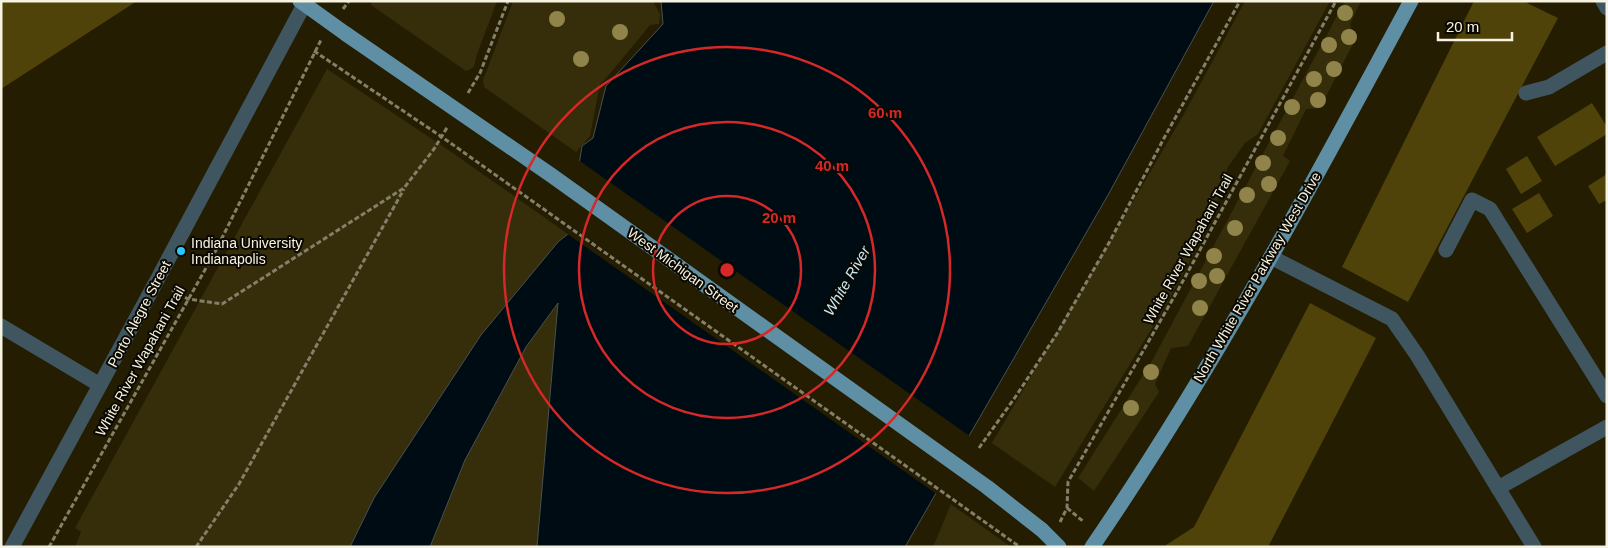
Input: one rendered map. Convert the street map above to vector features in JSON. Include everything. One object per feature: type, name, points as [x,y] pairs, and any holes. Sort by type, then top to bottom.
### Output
[{"type":"main road","name":"North White River Parkway West Drive","points":[[1092,547],[1141,473],[1238,315],[1411,1]]},
{"type":"main road","name":"West Michigan Street","points":[[303,2],[346,34],[551,175],[987,486],[1042,530],[1060,547]]},
{"type":"street","points":[[1603,1],[1607,8]]},
{"type":"street","name":"Porto Alegre Street","points":[[12,547],[156,282],[303,2]]},
{"type":"street","points":[[1526,94],[1549,87],[1607,53]]},
{"type":"street","points":[[1446,250],[1472,200],[1490,209],[1607,396]]},
{"type":"street","points":[[1271,257],[1392,319],[1417,355],[1534,547]]},
{"type":"street","points":[[1,326],[100,385]]},
{"type":"street","points":[[1498,488],[1607,427]]},
{"type":"path","points":[[466,97],[480,73],[508,1]]},
{"type":"path","points":[[980,448],[1058,332],[1110,241],[1163,140],[1240,1]]},
{"type":"path","name":"White River Wapahani Trail","points":[[1067,508],[1068,482],[1178,290],[1336,1]]},
{"type":"path","name":"White River Wapahani Trail","points":[[49,547],[215,252],[314,51],[442,137]]},
{"type":"path","points":[[196,547],[239,484],[404,188],[434,149],[451,121]]},
{"type":"path","points":[[442,137],[1020,547]]},
{"type":"path","points":[[156,282],[188,299],[222,304],[404,188]]},
{"type":"shaded area","points":[[371,1],[497,1],[474,67],[466,71],[371,5]]},
{"type":"shaded area","points":[[513,1],[654,1],[660,14],[659,24],[650,25],[600,84],[590,136],[576,152],[484,87],[483,80]]},
{"type":"shaded area","points":[[1245,1],[1330,1],[1258,134],[1245,143],[1228,167],[1218,193],[1217,211],[1166,305],[1055,487],[992,443],[1184,114]]},
{"type":"shaded area","points":[[1345,1],[1361,1],[1350,24],[1355,40],[1320,108],[1306,109],[1283,156],[1290,161],[1188,346],[1171,348],[1155,384],[1159,392],[1094,491],[1078,478],[1153,359]]},
{"type":"shaded area","points":[[327,69],[447,149],[568,234],[558,242],[481,335],[374,498],[350,547],[75,547],[81,532],[75,528]]},
{"type":"shaded area","points":[[559,302],[537,547],[430,547],[465,460],[526,347]]},
{"type":"shaded area","points":[[952,505],[1011,547],[933,547]]},
{"type":"water","name":"White River","points":[[661,1],[1214,1],[1108,195],[905,547],[537,547],[558,303],[526,347],[465,460],[430,547],[350,547],[374,498],[481,335],[558,242],[568,234],[582,146],[593,138],[606,86],[663,24]]},
{"type":"pier","points":[[577,159],[971,437],[938,495],[566,233]]},
{"type":"building","points":[[1,1],[137,1],[1,89]]},
{"type":"building","points":[[1474,1],[1528,1],[1527,3],[1558,18],[1408,302],[1342,267]]},
{"type":"building","points":[[1592,103],[1607,127],[1607,134],[1555,166],[1537,137]]},
{"type":"building","points":[[1527,156],[1542,181],[1521,194],[1506,169]]},
{"type":"building","points":[[1607,174],[1607,200],[1599,204],[1588,186]]},
{"type":"building","points":[[1539,193],[1553,216],[1527,233],[1512,209]]},
{"type":"building","points":[[1310,303],[1376,338],[1268,547],[1163,547],[1194,527]]},
{"type":"place","name":"Indiana University Indianapolis","points":[[181,251]]}]
